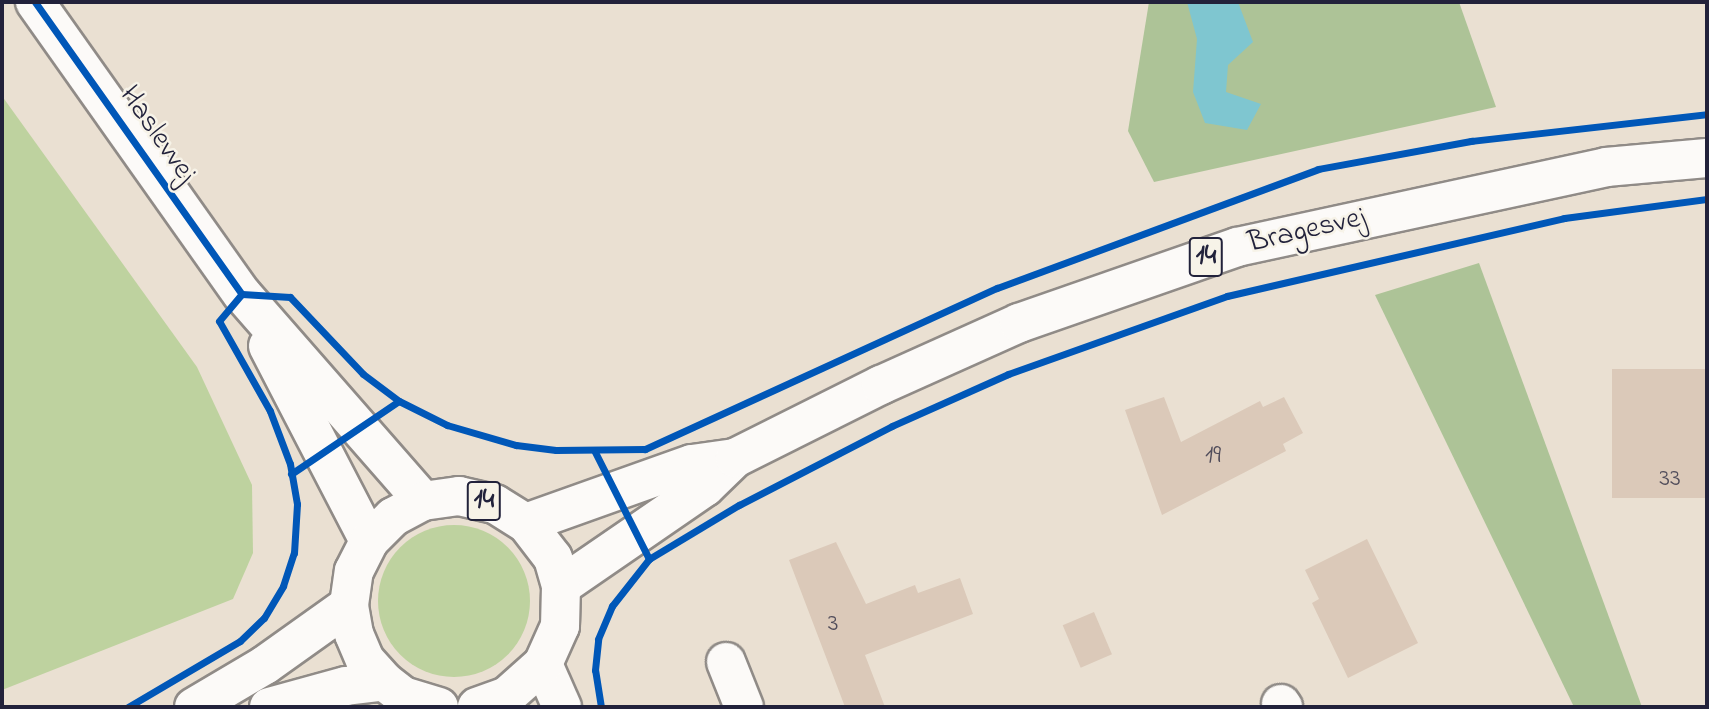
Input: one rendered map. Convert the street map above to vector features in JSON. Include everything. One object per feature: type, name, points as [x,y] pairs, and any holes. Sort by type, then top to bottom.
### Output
[{"type":"main road","name":"Haslevvej","points":[[35,2],[242,294],[423,501]]},
{"type":"main road","name":"Bragesvej","points":[[561,586],[705,487],[735,458],[881,384],[1019,323],[1237,247],[1606,166],[1707,158]]},
{"type":"main road","name":"Haslevvej","points":[[242,294],[369,541]]},
{"type":"main road","name":"Bragesvej","points":[[526,523],[692,464],[735,458]]},
{"type":"main road","name":"14","points":[[439,707],[403,695],[384,681],[365,660],[354,634],[349,605],[354,572],[369,541],[393,517],[423,501],[459,496],[495,504],[526,523],[553,558],[561,586],[560,626],[543,664],[517,689],[483,707]]},
{"type":"main road","points":[[194,707],[265,665],[349,605]]},
{"type":"main road","points":[[726,662],[744,707]]},
{"type":"main road","points":[[543,664],[562,707]]},
{"type":"main road","points":[[269,707],[346,686],[384,681]]},
{"type":"green space","points":[[1149,2],[1459,2],[1496,107],[1154,182],[1128,131]]},
{"type":"green space","points":[[2,96],[197,367],[252,485],[253,553],[233,599],[2,690]]},
{"type":"green space","points":[[1479,263],[1642,707],[1574,707],[1375,295]]},
{"type":"green space","points":[[454,525],[483,531],[508,547],[524,572],[530,601],[524,630],[508,655],[483,671],[454,677],[425,671],[400,655],[384,630],[378,601],[384,572],[400,547],[425,531]]},
{"type":"water","points":[[1187,2],[1238,2],[1253,42],[1228,65],[1226,92],[1261,104],[1247,130],[1205,123],[1193,92],[1197,39]]},
{"type":"building","points":[[1612,369],[1707,369],[1707,498],[1612,498]]},
{"type":"building","points":[[1164,397],[1181,442],[1260,401],[1263,407],[1284,397],[1303,433],[1283,444],[1286,451],[1162,515],[1125,410]]},
{"type":"building","points":[[1367,539],[1418,643],[1348,678],[1312,603],[1319,599],[1305,570]]},
{"type":"building","points":[[836,542],[866,604],[915,585],[918,593],[960,578],[973,614],[865,655],[885,707],[845,707],[789,560]]},
{"type":"building","points":[[1094,612],[1112,654],[1081,668],[1063,625]]},
{"type":"cycle path","points":[[35,2],[242,294]]},
{"type":"cycle path","points":[[242,294],[290,297],[363,374],[399,401],[447,425],[516,445],[556,450],[645,449],[997,288],[1318,169],[1471,141],[1707,114]]},
{"type":"cycle path","points":[[601,707],[595,670],[598,639],[612,606],[649,559],[739,505],[892,426],[1008,374],[1227,296],[1564,218],[1707,199]]},
{"type":"cycle path","points":[[128,707],[240,641],[264,618],[283,586],[294,553],[297,504],[290,464],[270,411],[219,321],[242,294]]},
{"type":"cycle path","points":[[291,474],[399,401]]},
{"type":"cycle path","points":[[595,452],[649,559]]}]
